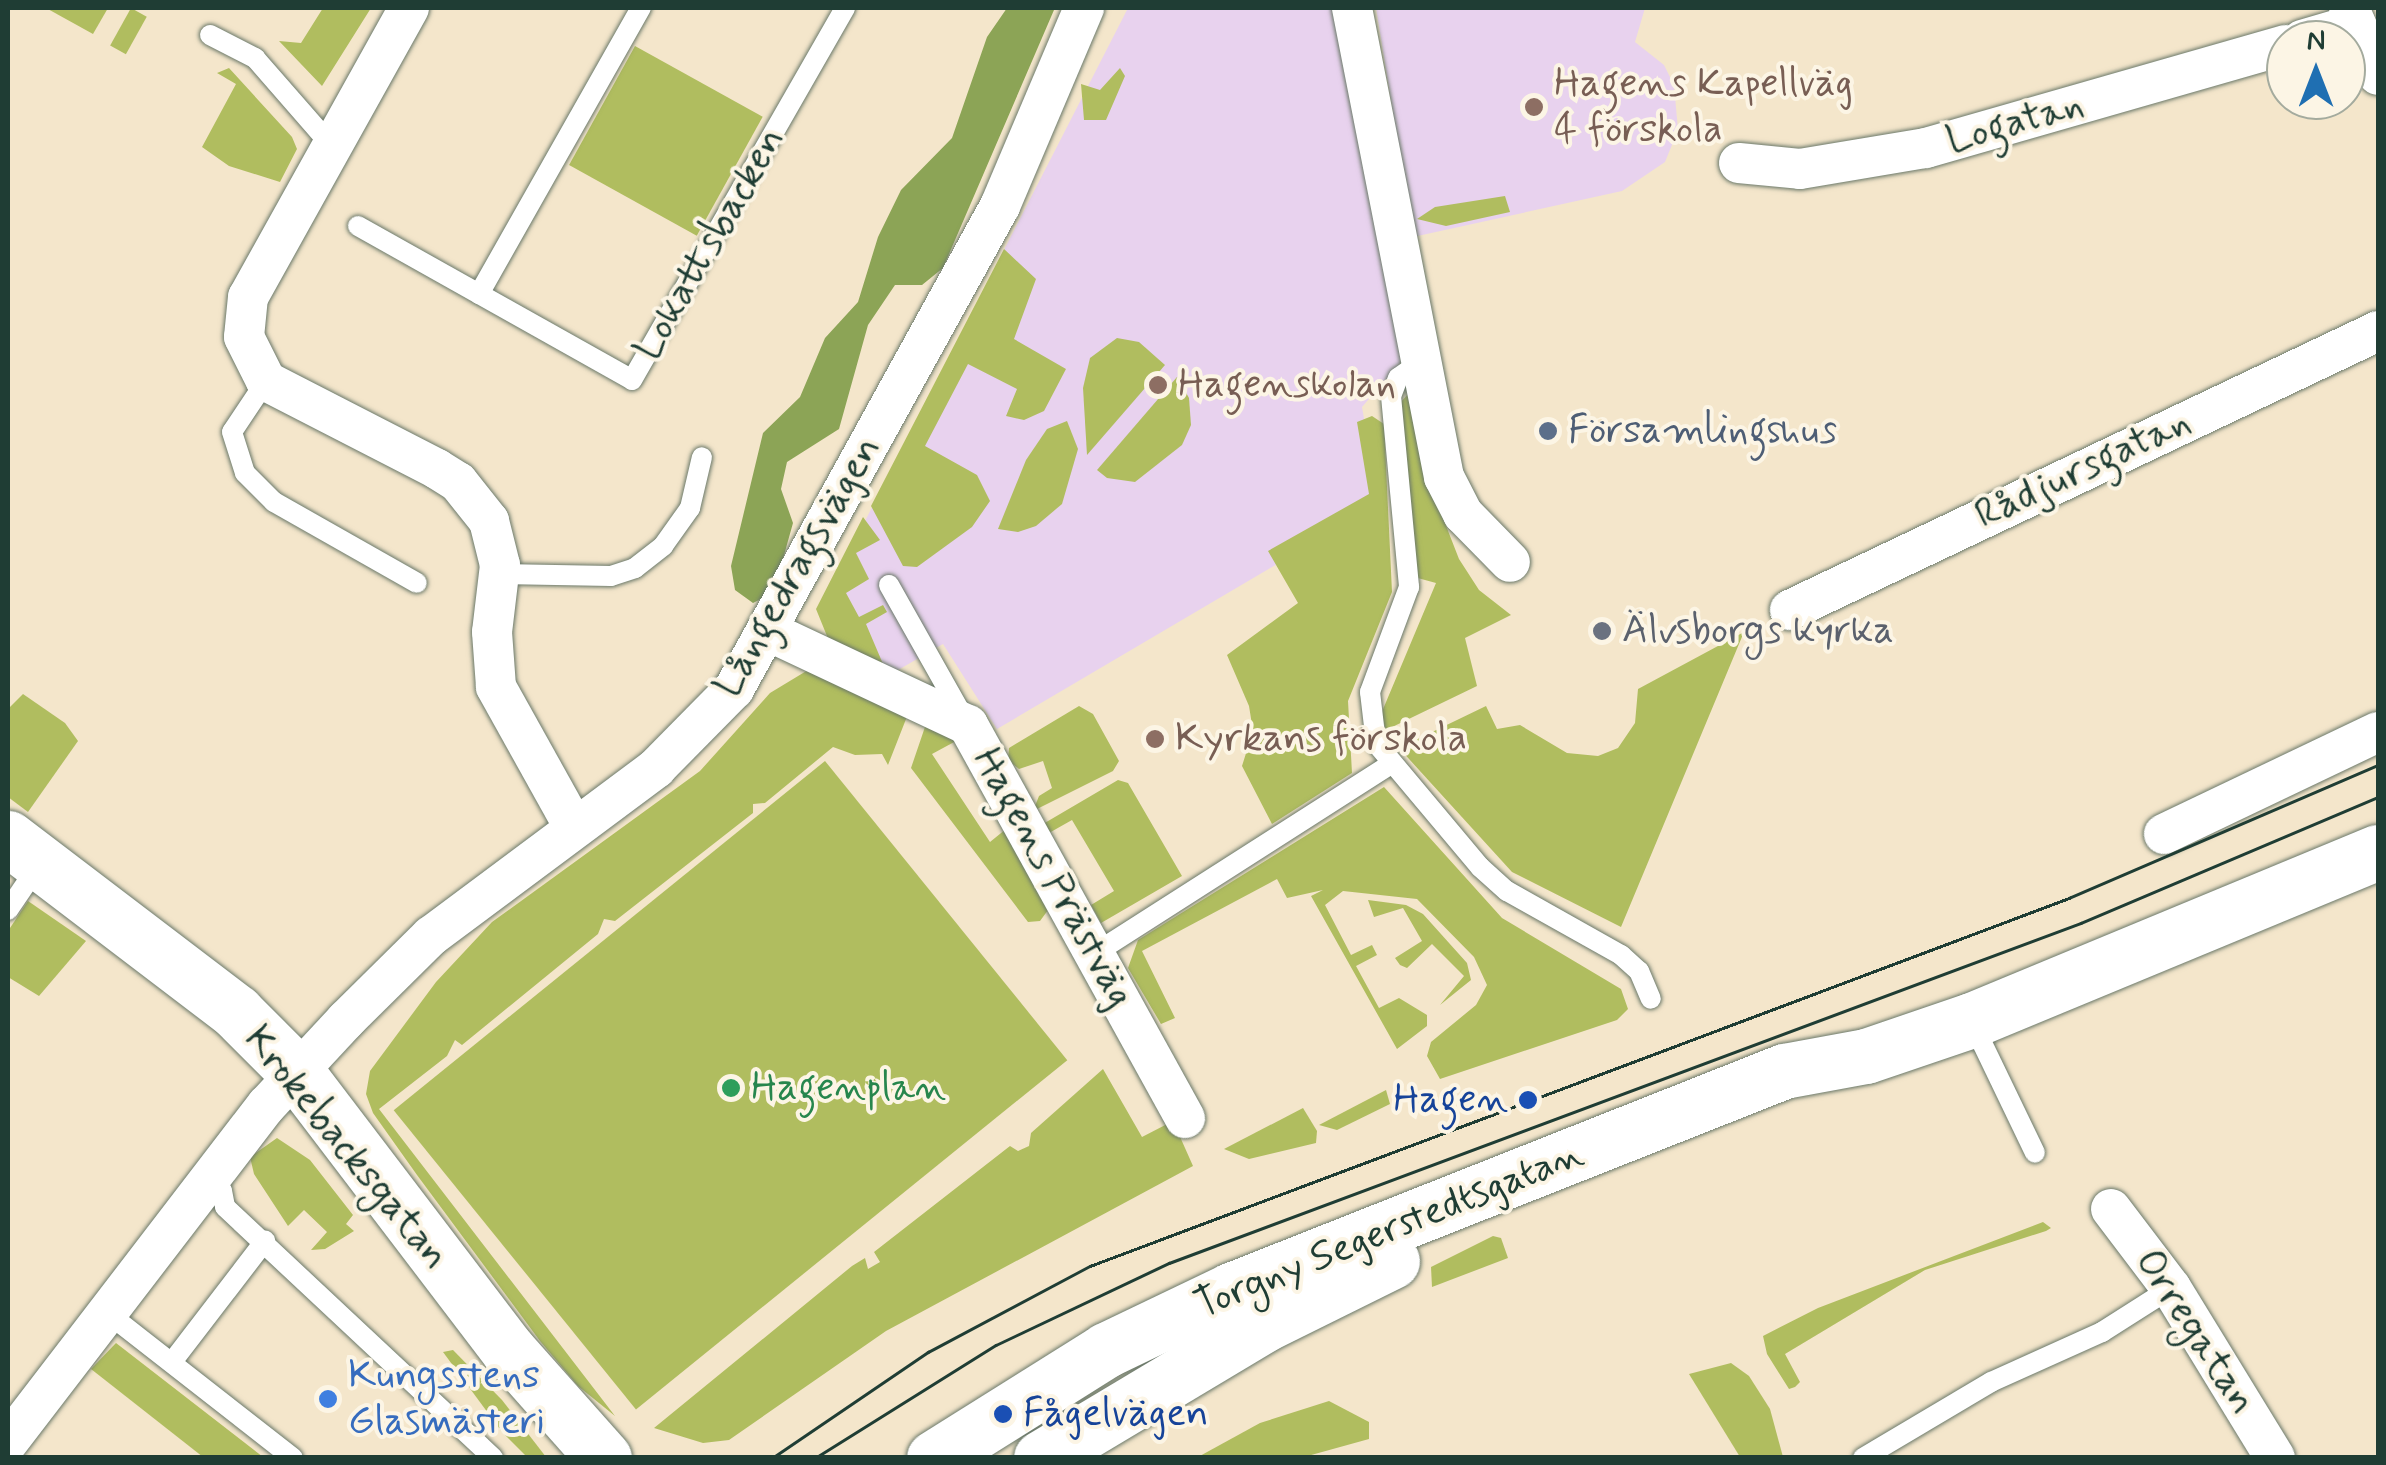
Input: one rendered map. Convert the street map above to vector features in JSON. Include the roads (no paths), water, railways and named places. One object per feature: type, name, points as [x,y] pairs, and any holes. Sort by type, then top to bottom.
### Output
[{"type":"street","points":[[409,8],[248,296],[244,337],[266,381],[458,482],[489,521],[500,574],[492,632],[496,688],[574,827]]},
{"type":"street","name":"Långedragsvägen","points":[[8,1442],[297,1073],[431,936],[698,732],[770,632],[1000,206],[1084,8]]},
{"type":"street","points":[[1352,8],[1418,364],[1444,477],[1463,514],[1510,562]]},
{"type":"street","points":[[2353,16],[2378,72]]},
{"type":"street","name":"Logatan","points":[[1739,163],[1800,168],[1926,148],[2266,51]]},
{"type":"street","name":"Rådjursgatan","points":[[1790,610],[2378,331]]},
{"type":"street","name":"Hagens Prästväg","points":[[770,632],[968,725],[1098,952],[1185,1118]]},
{"type":"street","points":[[2164,834],[2378,732]]},
{"type":"street","name":"Krokebacksgatan","points":[[24,850],[236,1012],[297,1073],[508,1351],[604,1458]]},
{"type":"street","name":"Torgny Segerstedtsgatan","points":[[934,1458],[1106,1350],[1231,1290],[1784,1071],[1866,1056],[1972,1020],[2378,852]]},
{"type":"street","name":"Torgny Segerstedtsgatan","points":[[1041,1458],[1264,1325],[1404,1255],[1795,1098],[1866,1056]]},
{"type":"street","name":"Orregatan","points":[[2111,1209],[2170,1288],[2276,1458]]},
{"type":"lane","points":[[479,294],[641,8]]},
{"type":"lane","name":"Lokattsbacken","points":[[358,226],[632,380],[845,8]]},
{"type":"lane","points":[[210,35],[255,58],[331,145]]},
{"type":"lane","points":[[1418,364],[1398,378],[1389,420],[1409,587],[1370,692],[1372,730],[1388,766],[1480,868],[1507,891],[1621,955],[1639,971],[1651,999]]},
{"type":"lane","points":[[266,381],[232,432],[246,473],[274,502],[416,583]]},
{"type":"lane","points":[[500,574],[601,577],[635,568],[663,546],[690,508],[702,456]]},
{"type":"lane","points":[[889,585],[968,725]]},
{"type":"lane","points":[[1098,952],[1388,766]]},
{"type":"lane","points":[[8,910],[24,850]]},
{"type":"lane","points":[[1972,1020],[2036,1154]]},
{"type":"lane","points":[[203,1189],[222,1190],[225,1208],[265,1241],[493,1458]]},
{"type":"lane","points":[[172,1362],[265,1241]]},
{"type":"lane","points":[[1863,1458],[1991,1382],[2102,1332],[2170,1288]]},
{"type":"lane","points":[[110,1315],[293,1458]]},
{"type":"tram line","points":[[772,1458],[928,1352],[1090,1266],[2069,898],[2378,765]]},
{"type":"tram line","points":[[815,1458],[996,1345],[1169,1263],[2081,923],[2378,797]]},
{"type":"place","name":"Hagens Kapellväg 4 förskola","points":[[1534,107]]},
{"type":"place","name":"Hagenskolan","points":[[1158,385]]},
{"type":"place","name":"Församlingshus","points":[[1548,431]]},
{"type":"place","name":"Älvsborgs kyrka","points":[[1602,631]]},
{"type":"place","name":"Kyrkans förskola","points":[[1155,739]]},
{"type":"place","name":"Hagenplan","points":[[731,1088]]},
{"type":"place","name":"Hagen","points":[[1528,1100]]},
{"type":"place","name":"Kungsstens Glasmästeri","points":[[328,1399]]},
{"type":"place","name":"Fågelvägen","points":[[1003,1414]]}]
